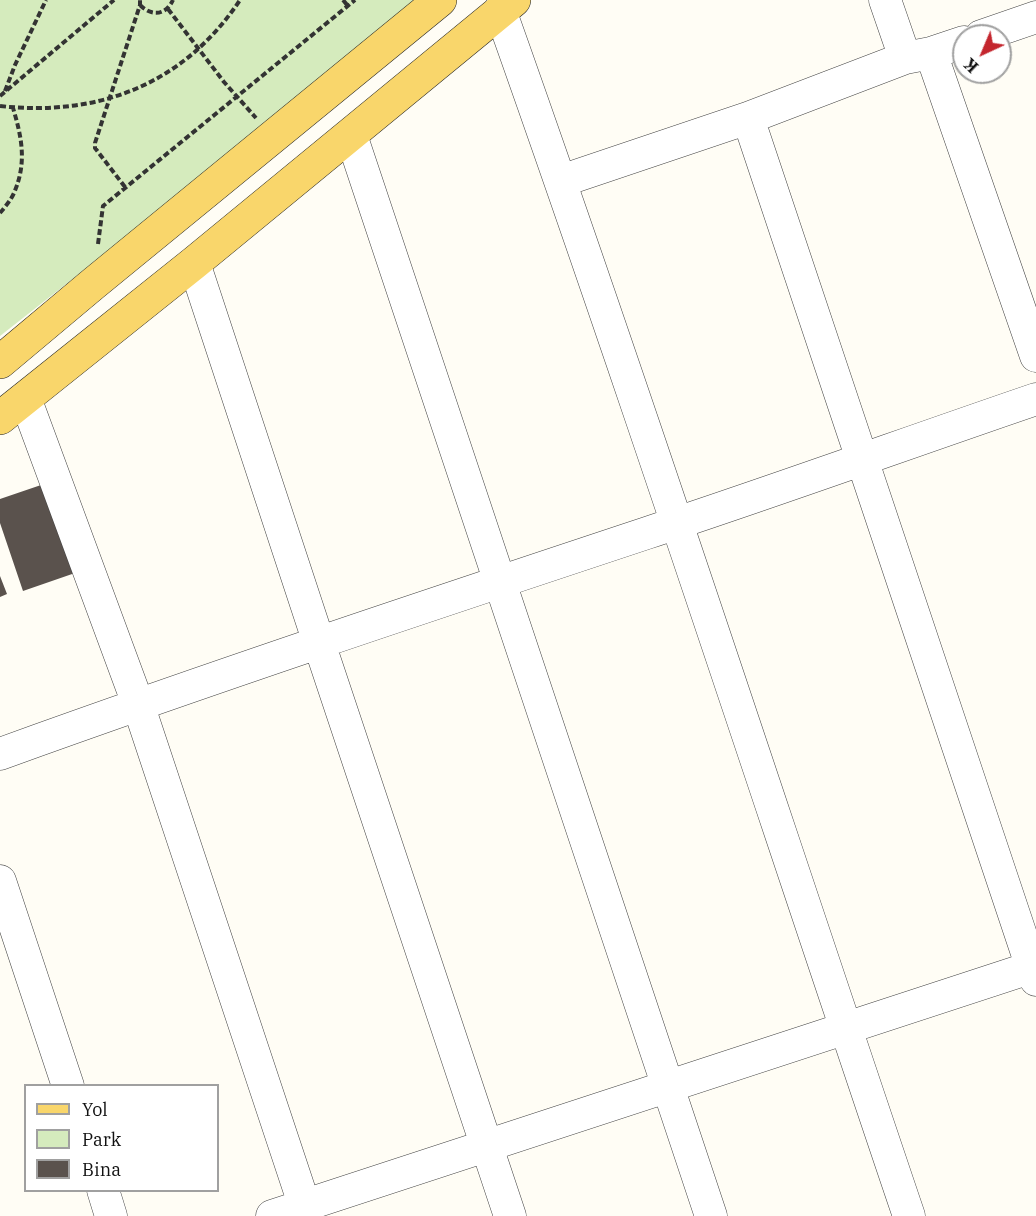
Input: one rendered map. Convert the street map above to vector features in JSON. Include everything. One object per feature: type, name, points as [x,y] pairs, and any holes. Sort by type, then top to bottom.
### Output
[{"type":"main road","points":[[0,362],[440,0]]},
{"type":"main road","points":[[12,408],[195,263],[507,5]]},
{"type":"street","points":[[885,0],[918,56],[1036,356]]},
{"type":"street","points":[[507,5],[561,181],[678,522],[909,1216]]},
{"type":"street","points":[[1012,25],[1036,16]]},
{"type":"street","points":[[561,181],[952,46]]},
{"type":"street","points":[[272,1216],[307,1211],[487,1146],[668,1086],[846,1028],[1035,971],[748,118]]},
{"type":"street","points":[[351,135],[711,1216]]},
{"type":"street","points":[[195,263],[510,1216]]},
{"type":"street","points":[[0,754],[138,704],[1036,399]]},
{"type":"street","points":[[12,408],[138,704],[307,1211]]},
{"type":"street","points":[[0,881],[67,1084]]},
{"type":"street","points":[[103,1192],[111,1216]]},
{"type":"path","points":[[4,92],[46,0]]},
{"type":"path","points":[[0,96],[114,0]]},
{"type":"path","points":[[125,187],[95,148],[95,143],[140,3],[150,13],[157,13],[168,9],[173,0]]},
{"type":"path","points":[[0,106],[59,108],[83,105],[128,93],[150,83],[188,58],[218,28],[240,0]]},
{"type":"path","points":[[344,0],[348,6]]},
{"type":"path","points":[[93,284],[103,206],[355,0]]},
{"type":"path","points":[[168,9],[224,82],[259,120]]},
{"type":"path","points":[[0,213],[14,195],[22,165],[21,133],[13,108]]},
{"type":"green space","points":[[0,0],[428,0],[0,336]]},
{"type":"building","points":[[44,484],[75,573],[23,591],[0,523],[0,499]]},
{"type":"building","points":[[0,576],[7,594],[0,597]]}]
